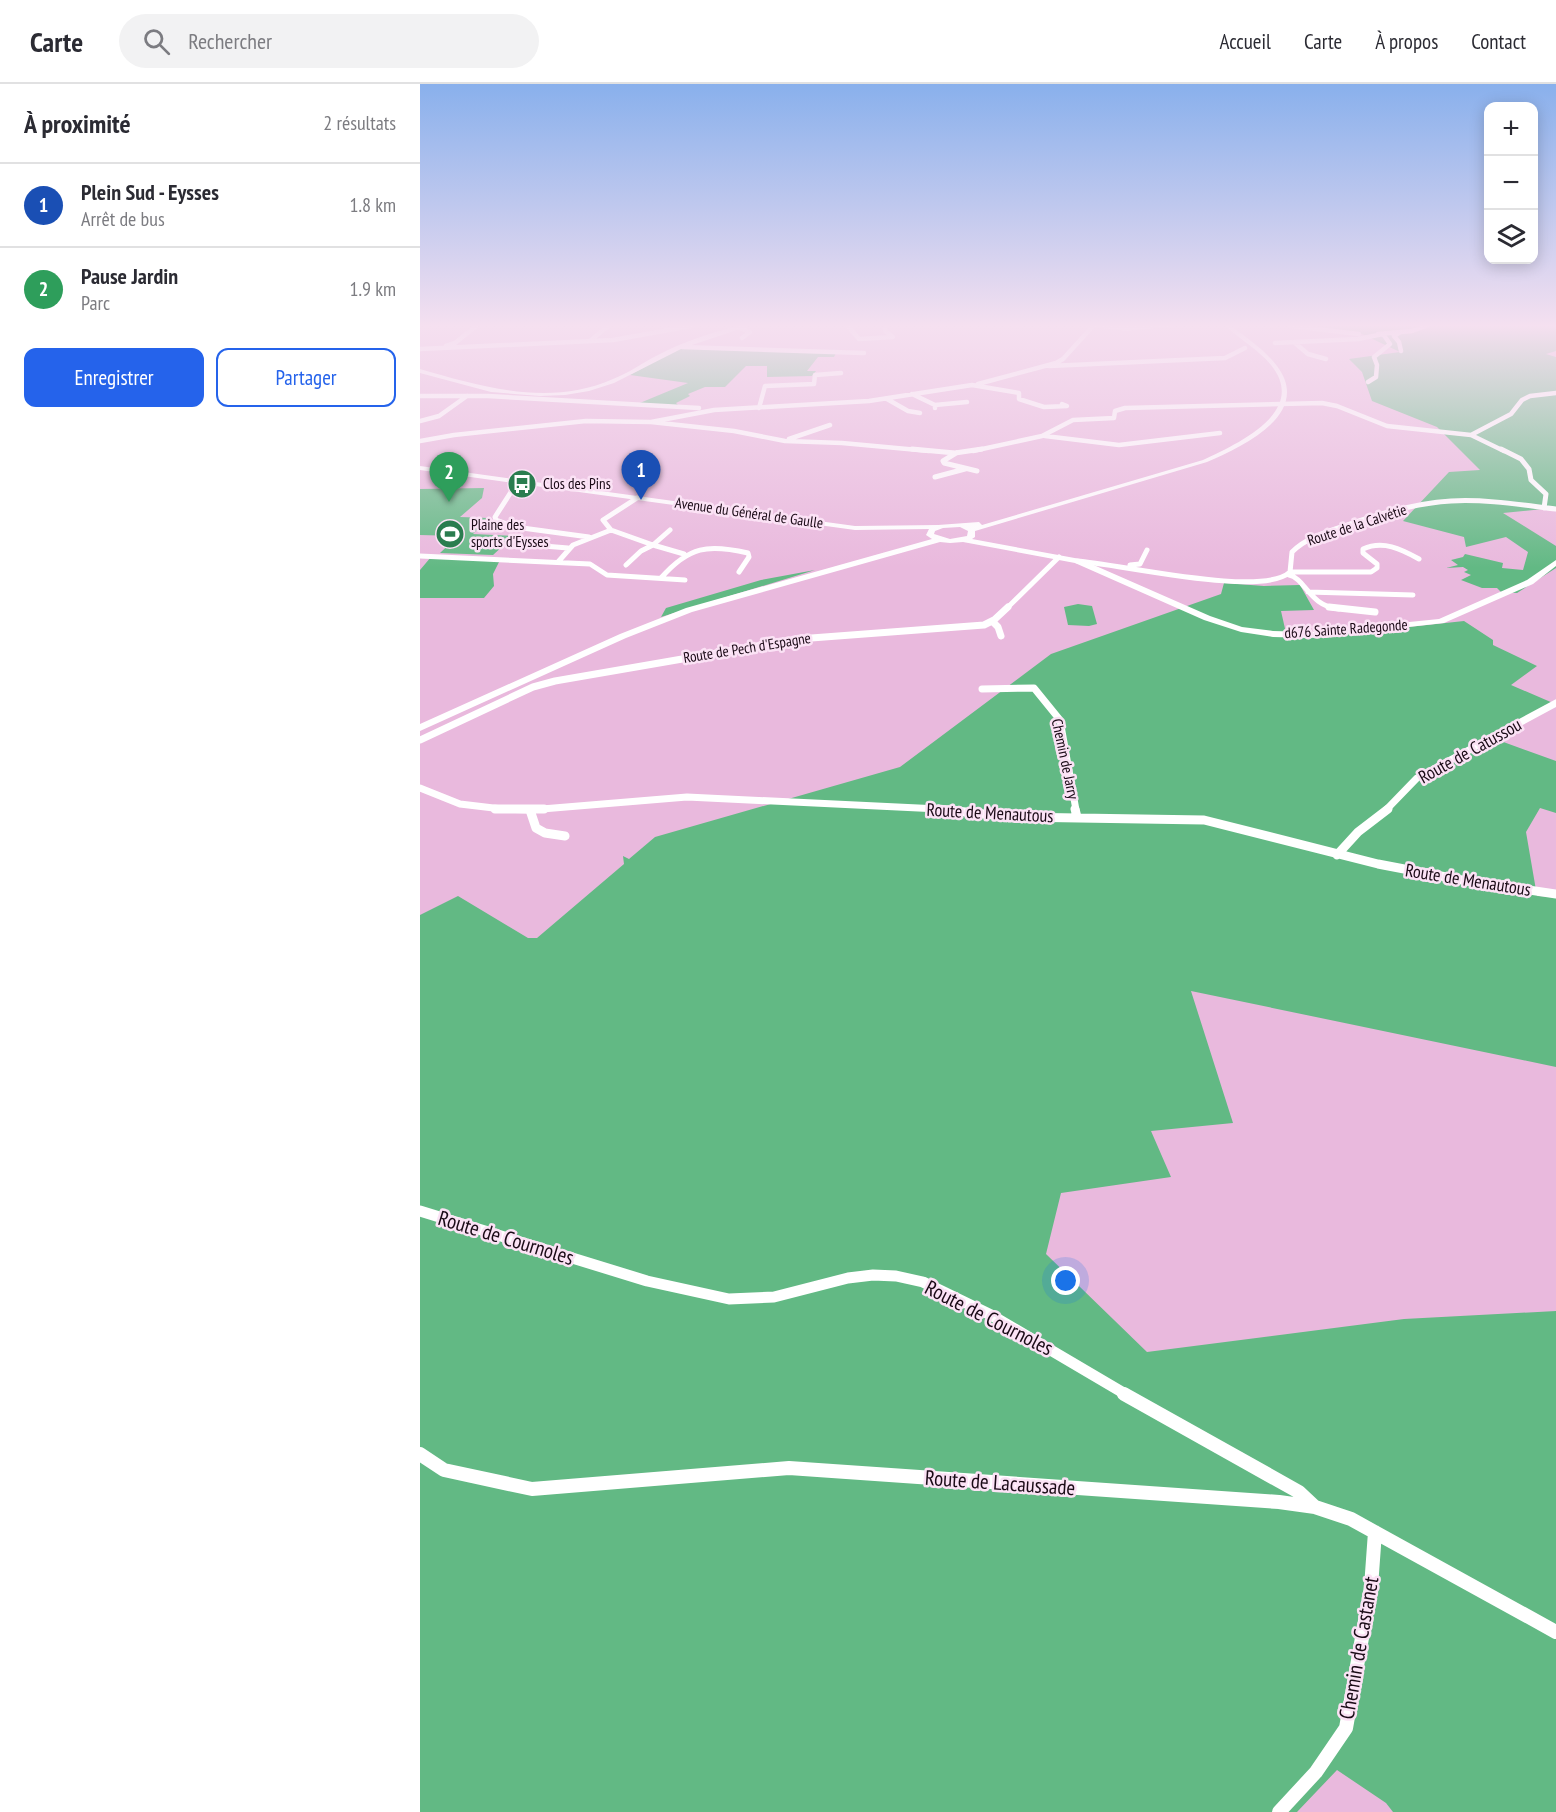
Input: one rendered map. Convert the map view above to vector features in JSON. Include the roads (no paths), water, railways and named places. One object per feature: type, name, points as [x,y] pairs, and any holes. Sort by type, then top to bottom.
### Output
[{"type":"main road","points":[[963,540],[973,532],[1010,518],[1205,461],[1242,443],[1267,426],[1282,407]]},
{"type":"main road","name":"Avenue du Général de Gaulle","points":[[420,468],[855,528],[899,526],[932,532]]},
{"type":"main road","points":[[875,556],[932,532],[1010,518]]},
{"type":"main road","points":[[963,526],[979,539],[1016,550]]},
{"type":"main road","points":[[932,532],[938,540]]},
{"type":"main road","points":[[420,729],[634,631],[689,610],[938,540],[963,540],[1016,550]]},
{"type":"main road","name":"d676 Sainte Radegonde","points":[[1016,550],[1077,561],[1229,626],[1273,634],[1310,635],[1441,621],[1530,582],[1556,561]]},
{"type":"street","points":[[420,421],[436,420],[450,407]]},
{"type":"street","points":[[693,407],[730,409]]},
{"type":"street","points":[[651,422],[687,414],[778,407]]},
{"type":"street","points":[[900,407],[920,413]]},
{"type":"street","points":[[420,441],[454,435],[586,421],[651,422],[734,431],[783,441],[957,453],[1042,436],[1073,420],[1114,418],[1115,411],[1125,408],[1229,407]]},
{"type":"street","points":[[1338,407],[1387,426],[1471,435],[1514,455],[1526,464],[1531,480],[1546,494],[1545,508]]},
{"type":"street","points":[[1471,435],[1511,414],[1517,407]]},
{"type":"street","points":[[783,441],[830,425]]},
{"type":"street","points":[[1042,436],[1119,445],[1220,433]]},
{"type":"street","points":[[957,453],[943,461],[944,463],[977,471]]},
{"type":"street","points":[[935,477],[968,469]]},
{"type":"street","points":[[518,481],[506,495],[505,502],[496,514],[496,520],[515,527],[589,537]]},
{"type":"street","points":[[637,498],[604,519],[604,524],[611,530],[645,542],[656,542],[684,554]]},
{"type":"street","name":"Route de la Calvétie","points":[[1290,574],[1292,552],[1301,543],[1414,506],[1452,501],[1484,501],[1556,509]]},
{"type":"street","points":[[558,562],[568,548],[589,537],[611,530]]},
{"type":"street","points":[[626,565],[670,530]]},
{"type":"street","points":[[1077,561],[1253,583],[1281,579],[1290,574],[1371,572],[1377,568],[1377,564],[1363,553],[1363,549],[1372,545],[1388,545],[1419,559]]},
{"type":"street","points":[[544,546],[568,548]]},
{"type":"street","points":[[661,579],[684,554],[703,548],[718,547],[748,553],[749,556],[739,572]]},
{"type":"street","points":[[1122,566],[1139,565],[1147,550]]},
{"type":"street","points":[[420,556],[590,564],[607,575],[685,580]]},
{"type":"street","points":[[1001,636],[998,627],[993,622],[1041,579],[1059,557]]},
{"type":"street","points":[[1290,574],[1317,602],[1330,608],[1376,612]]},
{"type":"street","points":[[1308,592],[1413,595]]},
{"type":"street","name":"Route de Pech d'Espagne","points":[[420,740],[533,687],[555,681],[798,639],[966,628],[993,622]]},
{"type":"street","name":"Chemin de Jarry","points":[[982,689],[1034,688],[1057,714],[1077,817]]},
{"type":"street","name":"Route de Catussou","points":[[1336,855],[1358,832],[1384,813],[1417,778],[1556,703]]},
{"type":"street","name":"Route de Menautous","points":[[420,788],[446,800],[472,807],[530,810],[665,797],[687,797],[878,808],[950,809],[1012,817],[1204,820],[1336,855],[1428,875],[1556,894]]},
{"type":"street","points":[[530,810],[530,822],[535,829],[565,836]]},
{"type":"street","name":"Route de Cournoles","points":[[420,1211],[647,1281],[729,1299],[774,1297],[848,1278],[873,1275],[896,1276],[922,1282],[991,1315],[1046,1346],[1101,1381],[1299,1492],[1315,1507]]},
{"type":"street","name":"Route de Lacaussade","points":[[420,1454],[444,1470],[532,1489],[789,1468],[1279,1502],[1315,1507],[1351,1519],[1556,1632]]},
{"type":"street","name":"Chemin de Castanet","points":[[1279,1812],[1316,1772],[1346,1728],[1371,1587],[1375,1532]]},
{"type":"place","name":"Clos des Pins","points":[[522,484]]},
{"type":"place","name":"Plein Sud - Eysses","points":[[641,500]]},
{"type":"place","name":"Pause Jardin","points":[[449,502]]},
{"type":"place","name":"Plaine des sports d'Eysses","points":[[450,534]]}]
